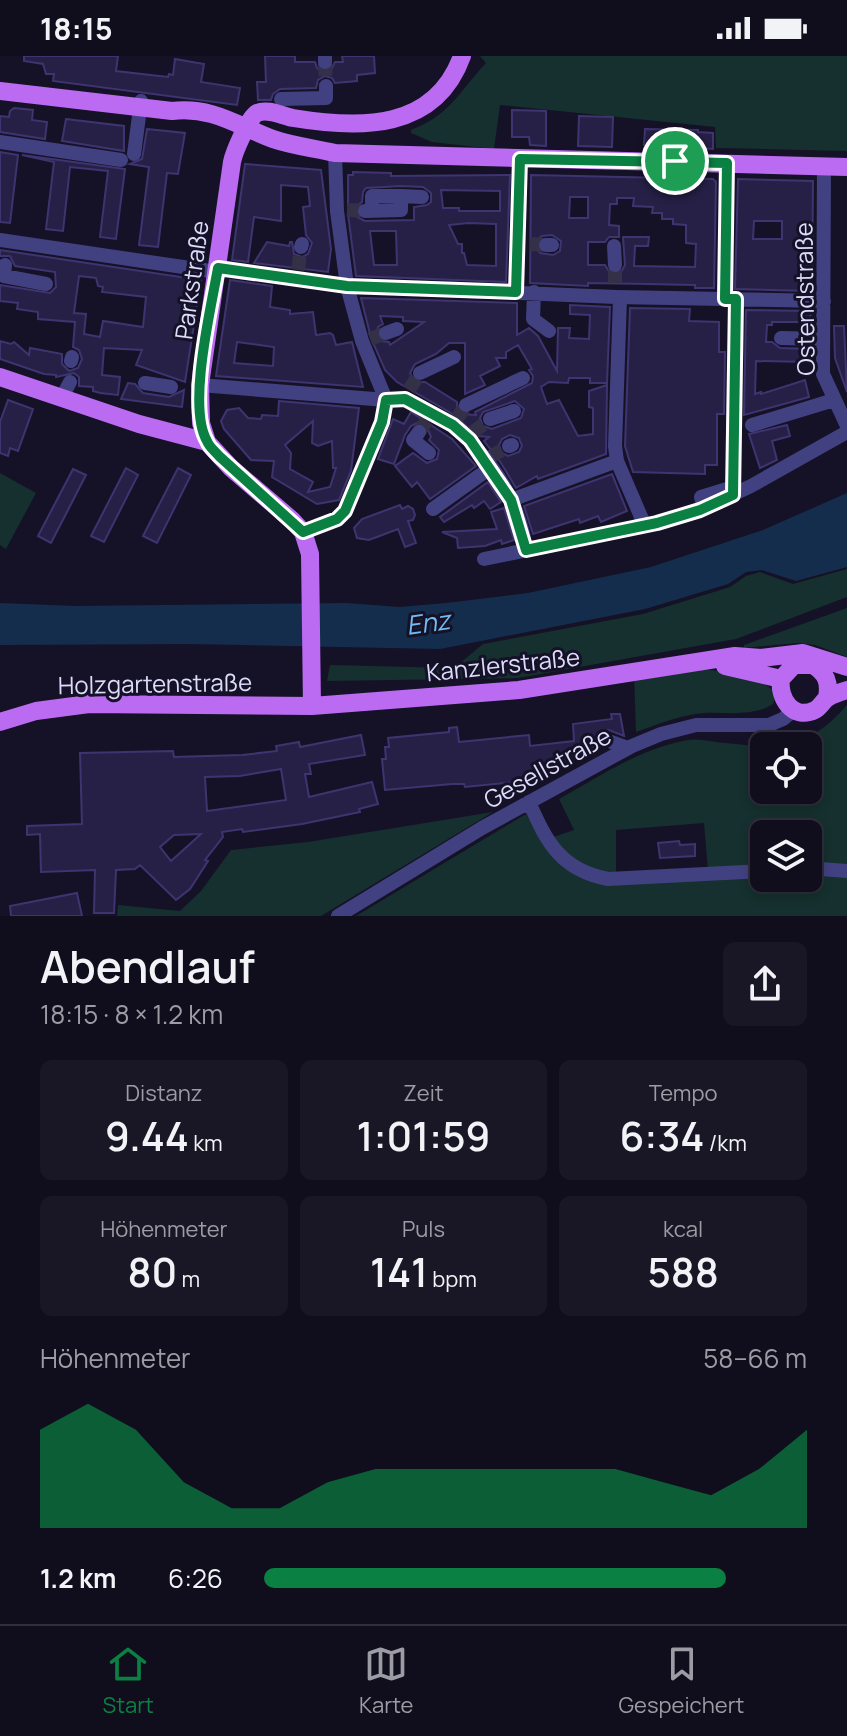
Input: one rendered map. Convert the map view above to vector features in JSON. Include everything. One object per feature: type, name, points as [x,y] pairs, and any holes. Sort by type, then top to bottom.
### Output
[{"type":"main road","points":[[244,133],[294,118],[359,124],[380,123],[406,116],[435,98],[452,77],[462,56]]},
{"type":"main road","points":[[0,91],[141,104],[165,115],[244,133],[305,158],[318,159],[335,153],[847,167]]},
{"type":"main road","name":"Parkstraße","points":[[207,442],[188,388],[218,270],[232,162],[244,133]]},
{"type":"main road","points":[[0,377],[66,390],[139,424],[207,442],[231,468],[303,532],[309,548],[311,574],[312,692]]},
{"type":"main road","name":"Kanzlerstraße","points":[[312,692],[519,690],[735,656],[761,658],[803,653],[847,667]]},
{"type":"main road","name":"Kanzlerstraße","points":[[698,663],[736,667],[781,679]]},
{"type":"main road","points":[[847,680],[827,677],[813,665],[803,663],[786,670],[781,679],[781,697],[794,710],[809,712],[827,698],[847,690]]},
{"type":"main road","points":[[827,677],[827,698]]},
{"type":"main road","name":"Holzgartenstraße","points":[[0,722],[36,711],[89,704],[312,692]]},
{"type":"street","points":[[281,99],[326,98],[326,86]]},
{"type":"street","points":[[0,142],[128,157],[141,104]]},
{"type":"street","points":[[303,532],[337,519],[345,511],[382,422],[386,400],[347,286],[335,153]]},
{"type":"street","points":[[516,292],[523,244],[520,159]]},
{"type":"street","points":[[727,163],[732,491]]},
{"type":"street","name":"Ostendstraße","points":[[824,166],[823,374],[847,426]]},
{"type":"street","points":[[368,210],[372,196],[422,197]]},
{"type":"street","points":[[5,243],[132,262],[297,275],[347,286],[824,301]]},
{"type":"street","points":[[614,246],[615,265]]},
{"type":"street","points":[[5,265],[4,276],[46,284]]},
{"type":"street","points":[[534,292],[533,319],[549,331]]},
{"type":"street","points":[[617,293],[617,461],[645,526]]},
{"type":"street","points":[[781,338],[823,339]]},
{"type":"street","points":[[420,373],[454,357]]},
{"type":"street","points":[[466,405],[523,378]]},
{"type":"street","points":[[145,383],[386,400],[407,394],[426,421]]},
{"type":"street","points":[[752,425],[834,400]]},
{"type":"street","points":[[490,419],[514,411]]},
{"type":"street","points":[[426,421],[455,422],[471,436],[511,500],[526,550]]},
{"type":"street","points":[[426,421],[413,440],[429,453]]},
{"type":"street","points":[[484,559],[645,526],[704,508],[847,432]]},
{"type":"street","points":[[511,500],[617,461]]},
{"type":"street","points":[[433,509],[488,462]]},
{"type":"street","name":"Gesellstraße","points":[[338,916],[529,802],[628,748],[661,734],[696,725],[769,725],[794,710]]},
{"type":"street","points":[[606,740],[628,748]]},
{"type":"street","points":[[529,802],[541,830],[554,848],[576,870],[588,875],[608,879],[750,872]]},
{"type":"street","points":[[822,869],[847,871]]},
{"type":"green space","points":[[480,56],[847,56],[847,151],[716,148],[715,127],[500,105],[494,149],[432,142],[411,133],[411,130],[435,117],[453,102],[486,63]]},
{"type":"green space","points":[[0,473],[36,493],[6,549],[0,545]]},
{"type":"green space","points":[[847,569],[847,597],[736,639],[518,678],[327,681],[330,665],[454,668],[483,644],[643,614],[730,587],[746,576],[760,572],[793,584]]},
{"type":"green space","points":[[847,608],[847,657],[815,645],[797,643],[744,648],[744,645]]},
{"type":"green space","points":[[700,669],[741,674],[759,681],[776,693],[773,704],[749,712],[686,716],[636,732],[634,675]]},
{"type":"green space","points":[[847,705],[847,916],[356,916],[526,814],[542,841],[574,830],[559,799],[637,756],[671,744],[701,740],[750,745],[750,804],[822,804],[822,732],[816,732]],"holes":[[[704,823],[708,870],[616,873],[616,830]]]},
{"type":"green space","points":[[493,812],[321,916],[117,916],[118,905],[180,911],[201,891],[231,850],[308,842]]},
{"type":"water","name":"Enz","points":[[847,493],[847,567],[796,581],[762,570],[746,572],[728,584],[645,609],[440,649],[189,644],[0,645],[0,603],[75,606],[347,603],[399,607],[528,593],[651,567],[763,530]]},
{"type":"building","points":[[24,56],[118,56],[116,71],[168,77],[169,74],[173,75],[175,59],[204,64],[201,82],[240,88],[237,105],[53,81],[54,74],[46,74],[43,64],[24,61]]},
{"type":"building","points":[[265,56],[295,56],[295,62],[315,62],[317,68],[324,72],[331,70],[335,62],[343,62],[342,56],[374,56],[375,73],[357,75],[357,81],[335,83],[325,76],[318,80],[316,88],[280,89],[271,100],[258,100],[257,82],[266,82]]},
{"type":"building","points":[[14,108],[33,110],[32,120],[47,122],[45,139],[0,132],[0,116],[9,117]]},
{"type":"building","points":[[512,110],[546,111],[546,146],[530,145],[529,137],[512,137]]},
{"type":"building","points":[[579,116],[613,117],[612,147],[578,146]]},
{"type":"building","points":[[66,119],[124,126],[124,151],[62,141]]},
{"type":"building","points":[[147,129],[185,133],[178,174],[167,173],[158,247],[139,245],[149,167],[130,164],[142,159]]},
{"type":"building","points":[[645,129],[713,133],[713,149],[644,145]]},
{"type":"building","points":[[0,152],[18,155],[10,223],[0,222]]},
{"type":"building","points":[[22,155],[125,169],[116,239],[100,237],[108,171],[70,167],[63,231],[46,229],[54,162]]},
{"type":"building","points":[[245,164],[321,170],[331,249],[328,272],[254,263],[267,242],[289,246],[292,242],[294,254],[302,257],[308,254],[312,243],[306,235],[303,207],[310,206],[308,187],[281,185],[281,221],[254,217],[248,262],[232,260]]},
{"type":"building","points":[[353,172],[391,173],[391,176],[510,175],[506,282],[356,276],[348,214],[348,175],[353,175]],"holes":[[[423,187],[431,193],[431,202],[414,207],[414,220],[365,221],[357,217],[356,207],[362,202],[366,188]],[[441,190],[500,191],[500,211],[443,208]],[[496,224],[496,266],[467,265],[462,244],[458,244],[449,225]],[[370,231],[396,231],[397,265],[374,265]]]},
{"type":"building","points":[[531,175],[713,179],[716,182],[714,288],[695,288],[695,285],[530,283]],"holes":[[[570,197],[588,197],[588,218],[569,218]],[[617,198],[634,198],[633,206],[653,207],[652,213],[662,213],[662,219],[673,219],[673,224],[686,225],[686,243],[696,244],[695,267],[634,266],[635,246],[648,246],[649,237],[623,237],[625,265],[620,274],[610,273],[605,265],[588,265],[588,242],[605,242],[609,237],[619,237],[619,226],[609,225],[610,204],[617,204]],[[552,235],[561,241],[560,251],[553,255],[540,253],[536,246],[542,236]]]},
{"type":"building","points":[[738,179],[813,181],[812,288],[808,291],[735,289]],"holes":[[[754,221],[782,221],[782,239],[753,239]]]},
{"type":"building","points":[[0,250],[201,280],[185,382],[136,365],[142,350],[104,348],[102,375],[120,377],[118,395],[79,386],[79,377],[74,373],[56,377],[0,359],[0,341],[14,342],[29,355],[30,348],[62,354],[62,364],[69,371],[78,368],[82,359],[79,350],[73,347],[75,322],[38,319],[38,312],[17,309],[18,303],[0,301],[0,285],[50,293],[56,287],[55,272],[15,266],[10,256],[0,256]],"holes":[[[79,276],[96,278],[98,286],[103,287],[102,292],[146,297],[143,327],[103,321],[100,337],[84,334],[86,314],[74,313]]]},
{"type":"building","points":[[230,280],[272,286],[270,307],[290,310],[290,314],[313,312],[316,335],[330,333],[336,345],[352,342],[363,387],[216,376]],"holes":[[[237,342],[274,347],[273,366],[234,363]]]},
{"type":"building","points":[[361,298],[517,303],[517,335],[529,328],[538,336],[557,371],[558,328],[570,328],[569,338],[589,339],[590,315],[570,314],[570,305],[610,307],[607,383],[590,383],[590,378],[569,378],[568,383],[549,382],[541,387],[547,404],[559,400],[578,436],[593,434],[593,408],[589,407],[589,391],[607,385],[606,454],[538,479],[537,476],[516,488],[484,441],[489,437],[478,436],[451,413],[397,382],[385,370],[371,338]],"holes":[[[380,316],[424,322],[390,345],[376,336],[378,327],[383,324]],[[449,343],[465,343],[465,394],[485,385],[480,376],[500,366],[496,358],[506,358],[506,352],[518,345],[532,369],[529,370],[533,376],[532,383],[475,412],[476,415],[461,414],[457,402],[425,382],[415,382],[410,373],[415,364],[436,354]],[[515,401],[524,409],[521,418],[492,429],[483,426],[480,418],[483,412]],[[510,435],[519,438],[522,446],[519,452],[508,456],[502,453],[499,445],[502,439]]]},
{"type":"building","points":[[630,308],[690,309],[689,321],[719,322],[719,352],[725,352],[724,414],[717,414],[717,465],[705,465],[705,474],[633,472],[625,446]]},
{"type":"building","points":[[746,310],[811,311],[810,322],[772,322],[772,325],[767,325],[766,342],[780,348],[809,349],[809,362],[756,361],[755,394],[805,380],[809,397],[744,415]]},
{"type":"building","points":[[834,326],[844,326],[847,392],[835,358]]},
{"type":"building","points":[[128,383],[135,384],[143,393],[169,397],[184,390],[182,407],[121,399]]},
{"type":"building","points":[[8,400],[33,409],[18,451],[10,448],[8,456],[0,453],[0,422]]},
{"type":"building","points":[[279,401],[359,408],[351,471],[339,500],[317,504],[272,477],[274,461],[251,460],[224,429],[221,421],[227,410],[239,408],[248,418],[278,416]],"holes":[[[313,421],[312,443],[318,446],[332,441],[333,468],[336,468],[330,487],[308,492],[313,482],[290,469],[291,453],[285,445]]]},
{"type":"building","points":[[411,412],[452,439],[476,466],[430,499],[417,482],[412,487],[395,466],[413,453],[427,463],[437,459],[439,450],[429,440],[431,437],[426,425],[419,422],[411,426],[394,464],[378,459],[393,419],[404,424]]},
{"type":"building","points":[[787,425],[790,436],[772,441],[777,460],[760,468],[749,434]]},
{"type":"building","points":[[126,468],[138,475],[104,542],[91,536]]},
{"type":"building","points":[[178,468],[191,475],[157,543],[143,536]]},
{"type":"building","points":[[73,469],[86,475],[51,543],[38,536]]},
{"type":"building","points":[[612,474],[627,511],[601,522],[598,516],[580,523],[579,519],[533,534],[524,506]]},
{"type":"building","points":[[488,482],[501,502],[490,509],[484,501],[474,508],[472,505],[444,522],[440,517]]},
{"type":"building","points":[[400,505],[402,509],[408,506],[413,509],[413,520],[408,521],[416,543],[405,547],[398,529],[369,540],[357,538],[354,528],[362,519]]},
{"type":"building","points":[[504,508],[514,540],[458,548],[457,538],[442,532],[497,529],[491,512]]},
{"type":"building","points":[[611,714],[620,714],[624,736],[609,730],[600,732],[596,741],[599,747],[577,750],[578,759],[560,761],[561,768],[540,771],[529,784],[525,781],[465,787],[464,784],[452,784],[385,790],[382,759],[386,759],[388,738],[449,732],[449,728],[457,727],[459,742],[529,735],[530,746],[574,741],[573,724],[612,719]]},
{"type":"building","points":[[361,735],[365,755],[309,764],[311,774],[305,774],[309,797],[372,782],[378,804],[359,809],[360,812],[302,824],[222,832],[223,837],[205,860],[208,861],[190,889],[176,900],[140,865],[135,869],[116,870],[114,913],[94,913],[95,870],[41,872],[40,834],[27,835],[27,826],[82,824],[80,753],[173,751],[174,757],[277,751],[276,746],[299,742],[300,747]],"holes":[[[281,769],[286,800],[207,811],[205,777],[240,776]],[[201,834],[171,861],[160,847],[174,835]]]},
{"type":"building","points":[[679,841],[680,845],[695,844],[695,856],[660,858],[658,843]]},
{"type":"building","points":[[77,893],[82,916],[11,916],[10,906]]},
{"type":"tunnel","points":[[325,62],[326,86]]},
{"type":"tunnel","points":[[347,210],[365,211]]},
{"type":"tunnel","points":[[530,244],[546,245]]},
{"type":"tunnel","points":[[298,270],[301,247]]},
{"type":"tunnel","points":[[615,265],[615,283]]},
{"type":"tunnel","points":[[370,339],[386,333]]},
{"type":"tunnel","points":[[409,390],[420,373]]},
{"type":"tunnel","points":[[456,420],[466,405]]},
{"type":"tunnel","points":[[419,432],[428,419]]},
{"type":"tunnel","points":[[472,433],[490,419]]},
{"type":"tunnel","points":[[490,457],[509,446]]},
{"type":"route","points":[[520,159],[675,161],[727,163],[725,299],[736,299],[733,495],[700,510],[657,523],[526,550],[511,500],[470,440],[453,425],[405,399],[386,400],[382,422],[345,511],[337,519],[303,532],[231,468],[207,442],[201,423],[200,385],[218,268],[347,286],[516,292],[520,159]]}]
